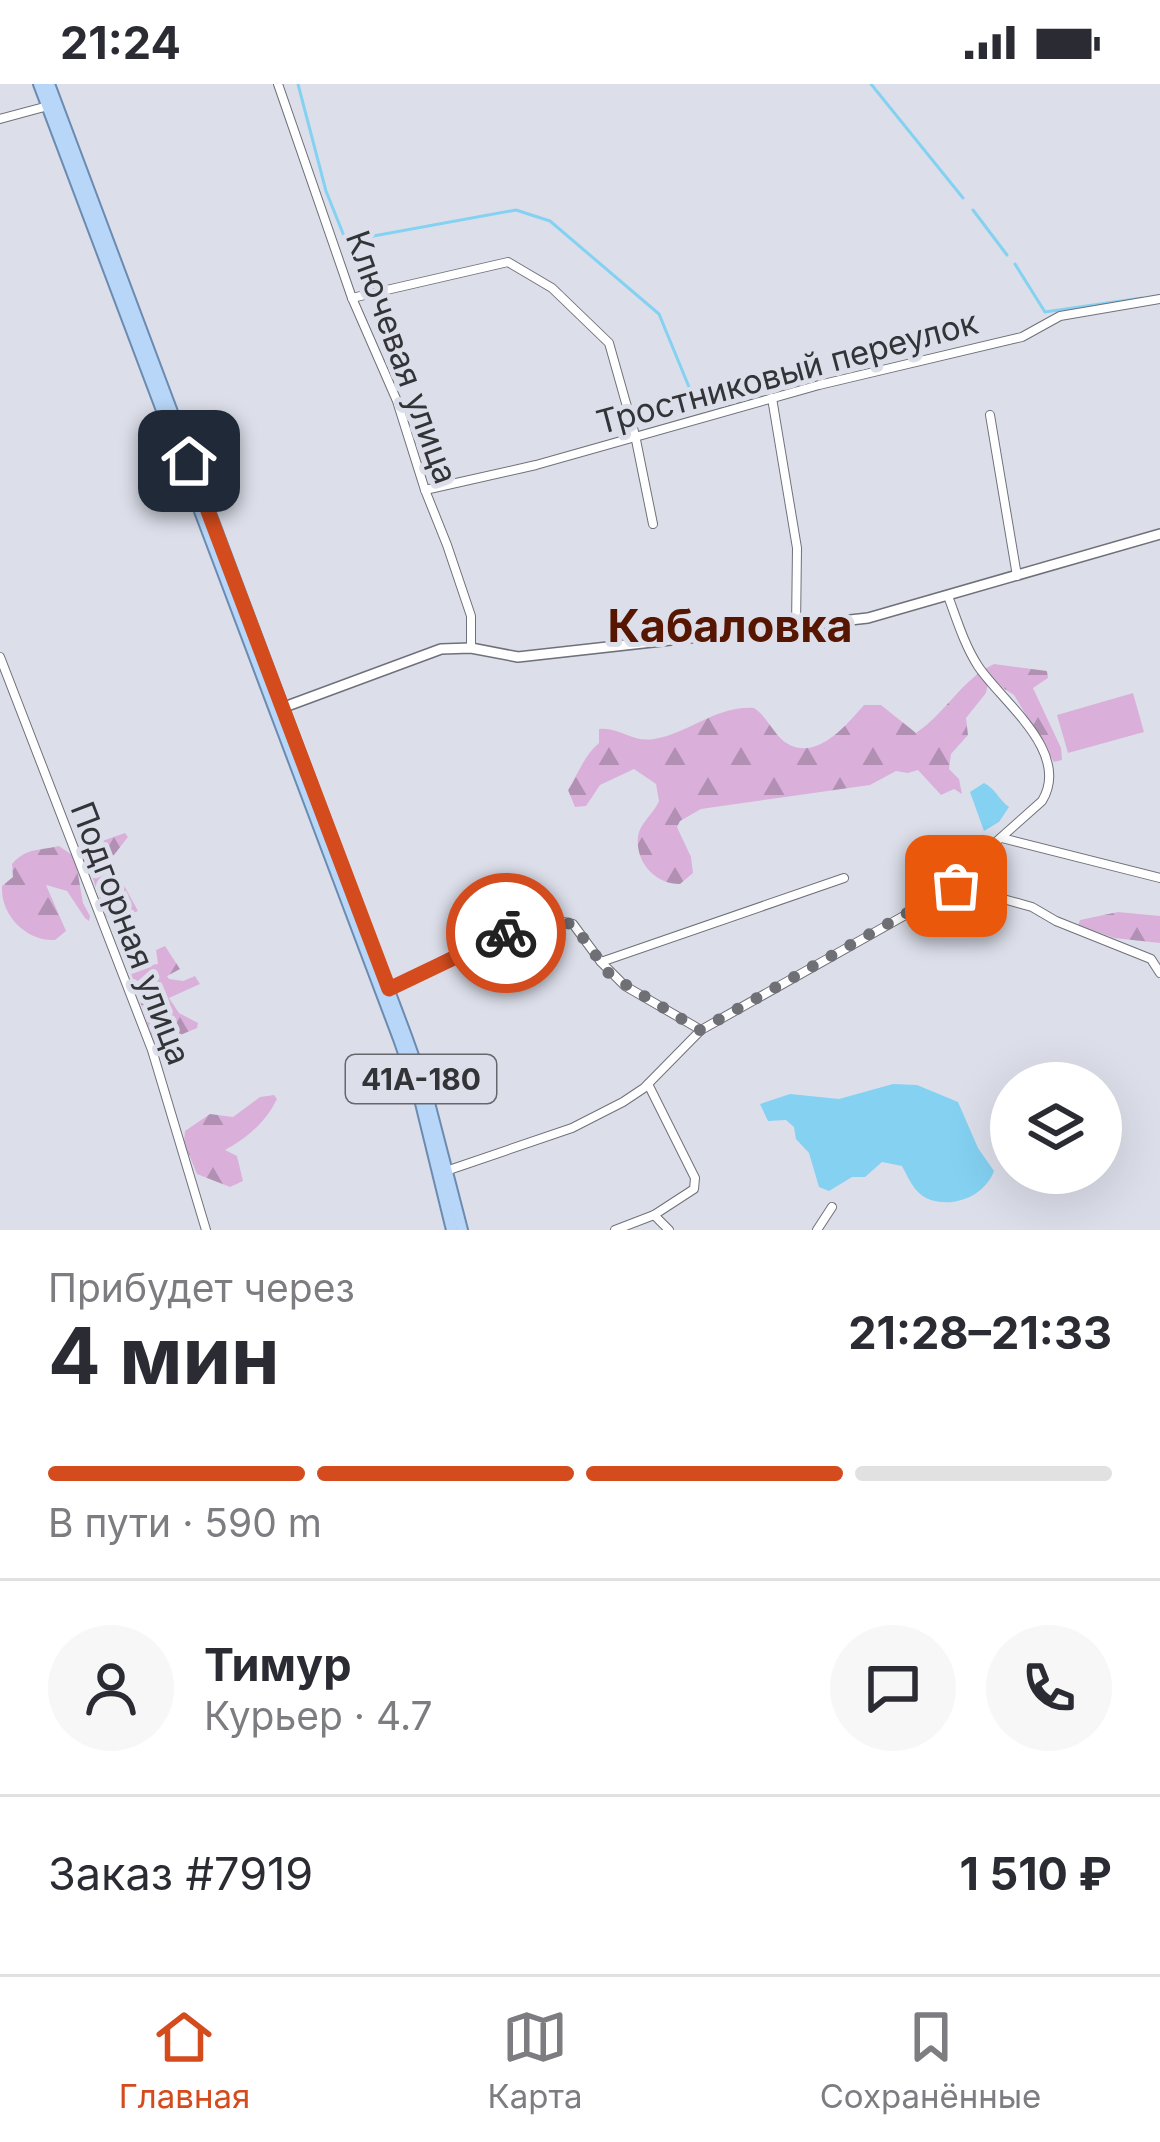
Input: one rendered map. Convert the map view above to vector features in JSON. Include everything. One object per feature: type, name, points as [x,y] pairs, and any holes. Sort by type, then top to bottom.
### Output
[{"type":"main road","name":"41А-180","points":[[39,84],[389,989],[427,1095],[462,1230]]},
{"type":"main road","name":"41А-180","points":[[49,84],[420,1099],[452,1230]]},
{"type":"street","name":"Ключевая улица","points":[[278,84],[352,298],[398,401],[471,616],[471,648]]},
{"type":"street","points":[[0,119],[48,106]]},
{"type":"street","points":[[352,298],[508,262],[552,288],[609,344],[635,435],[653,524]]},
{"type":"street","name":"Тростниковый переулок","points":[[425,490],[1022,337],[1060,316],[1160,299]]},
{"type":"street","points":[[772,398],[797,548],[796,627]]},
{"type":"street","points":[[990,415],[1017,576]]},
{"type":"street","points":[[279,710],[422,655],[471,648],[518,657],[868,618],[1160,534]]},
{"type":"street","points":[[446,1171],[572,1128],[623,1102],[648,1084],[700,1030],[956,886],[978,858],[1042,801],[1049,773],[1028,722],[980,669],[949,596]]},
{"type":"street","name":"Подгорная улица","points":[[0,657],[140,1015],[206,1230]]},
{"type":"street","points":[[1002,838],[1160,878]]},
{"type":"street","points":[[601,962],[844,878]]},
{"type":"street","points":[[956,886],[1032,907],[1151,959],[1160,974]]},
{"type":"street","points":[[389,989],[510,931],[539,921],[573,924],[625,986],[700,1030]]},
{"type":"street","points":[[615,1230],[654,1215],[694,1189],[695,1178],[648,1084]]},
{"type":"street","points":[[818,1230],[832,1207]]},
{"type":"street","points":[[654,1215],[669,1230]]},
{"type":"green space","points":[[994,664],[1047,671],[1048,678],[1033,688],[1062,760],[1054,762],[1014,695],[989,679],[986,693],[966,718],[968,735],[951,754],[949,769],[959,779],[962,794],[954,789],[941,795],[918,770],[896,771],[870,785],[701,809],[677,827],[693,873],[680,884],[655,876],[643,863],[638,846],[639,831],[659,801],[656,784],[634,769],[600,785],[586,806],[575,807],[568,790],[599,743],[599,729],[654,739],[715,715],[754,708],[788,744],[810,748],[831,738],[864,705],[881,705],[916,733]]},
{"type":"green space","points":[[1133,693],[1144,732],[1068,753],[1057,715]]},
{"type":"green space","points":[[125,833],[128,837],[110,860],[138,911],[116,921],[106,916],[83,851]]},
{"type":"green space","points":[[59,846],[75,857],[89,921],[67,891],[46,885],[66,931],[55,940],[35,937],[11,917],[2,886],[13,877],[12,864],[23,855]]},
{"type":"green space","points":[[1118,912],[1160,916],[1160,943],[1114,938],[1078,925],[1080,920]]},
{"type":"green space","points":[[165,946],[180,969],[169,979],[195,976],[200,984],[169,998],[179,1013],[198,1023],[197,1028],[178,1036],[183,1047],[175,1049],[153,1041],[131,973],[158,964],[156,950]]},
{"type":"green space","points":[[274,1095],[277,1099],[261,1122],[225,1150],[237,1156],[243,1181],[230,1187],[197,1174],[184,1142],[185,1131],[210,1114],[233,1117],[260,1097]]},
{"type":"water","points":[[984,783],[1009,807],[999,822],[984,831],[970,792]]},
{"type":"water","points":[[893,1084],[917,1085],[958,1102],[990,1165],[990,1180],[966,1198],[936,1201],[918,1192],[902,1166],[882,1162],[865,1177],[852,1177],[829,1191],[819,1187],[809,1153],[796,1139],[794,1127],[786,1120],[768,1121],[760,1104],[790,1094],[839,1099]]},
{"type":"waterway","points":[[298,84],[326,191],[346,241],[516,210],[550,221],[659,314],[696,404]]},
{"type":"waterway","points":[[871,84],[963,198]]},
{"type":"waterway","points":[[973,210],[1007,255]]},
{"type":"waterway","points":[[1015,264],[1045,312],[1142,298]]},
{"type":"way so far","points":[[506,933],[539,921],[573,924],[610,975],[700,1030],[956,886]]},
{"type":"district","name":"Кабаловка","points":[[730,625]]},
{"type":"route","points":[[189,461],[389,989],[506,933]]}]
